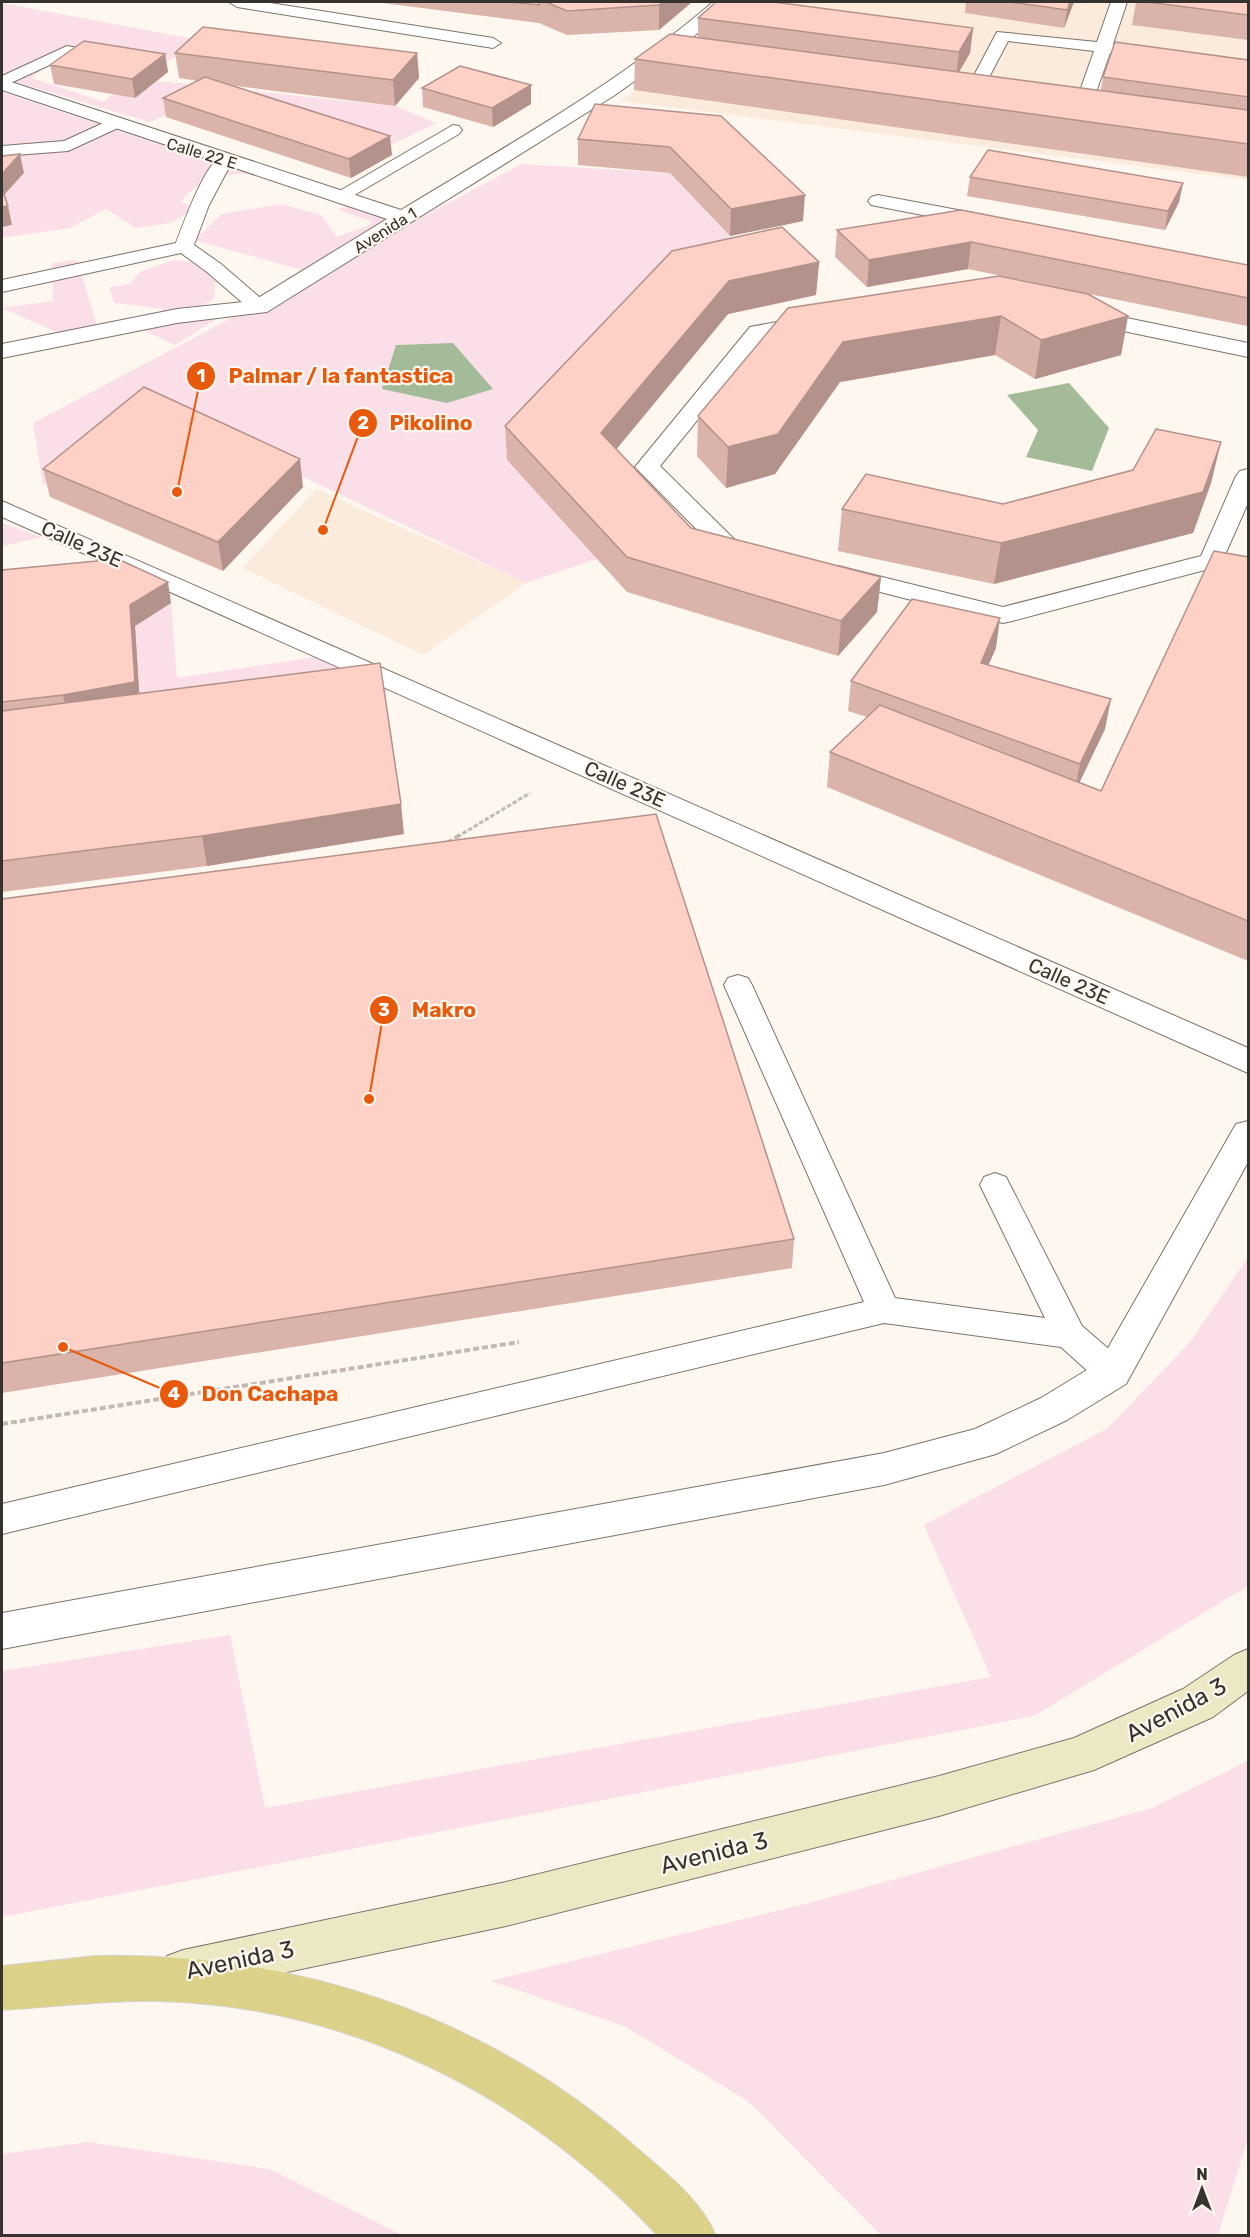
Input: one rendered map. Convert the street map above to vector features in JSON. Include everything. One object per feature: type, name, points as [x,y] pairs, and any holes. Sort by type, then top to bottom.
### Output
[{"type":"main road","name":"Avenida 3","points":[[158,1978],[506,1904],[950,1793],[1079,1756],[1134,1734],[1198,1703],[1248,1668]]},
{"type":"main road","points":[[2,1988],[62,1979],[158,1978],[250,1987],[341,2008],[430,2041],[513,2086],[594,2142],[672,2212],[692,2235]]},
{"type":"street","name":"Avenida 1","points":[[2,351],[177,316],[259,307],[608,90],[676,43],[723,2]]},
{"type":"street","name":"Calle 22 E","points":[[2,83],[112,124],[224,160],[285,176],[404,218]]},
{"type":"street","points":[[878,201],[1006,225]]},
{"type":"street","points":[[1061,311],[1248,350]]},
{"type":"street","points":[[773,558],[727,546],[647,467],[758,332],[839,318]]},
{"type":"street","points":[[819,569],[1003,615],[1211,561],[1248,476]]},
{"type":"street","name":"Calle 23E","points":[[2,508],[1248,1060]]},
{"type":"street","points":[[2,1631],[884,1469],[983,1443],[1054,1409],[1113,1374],[1248,1134]]},
{"type":"lane","points":[[237,2],[494,43]]},
{"type":"lane","points":[[1085,102],[1119,2]]},
{"type":"lane","points":[[979,81],[1003,35],[1170,56]]},
{"type":"lane","points":[[2,83],[67,51],[122,61]]},
{"type":"lane","points":[[2,151],[68,146],[112,124]]},
{"type":"lane","points":[[340,196],[453,130]]},
{"type":"lane","points":[[184,247],[200,205],[224,160]]},
{"type":"lane","points":[[2,286],[184,247],[214,268],[259,307]]},
{"type":"lane","points":[[738,986],[884,1310]]},
{"type":"lane","points":[[995,1185],[1070,1335],[1113,1374]]},
{"type":"lane","points":[[2,1519],[884,1310],[1070,1335]]},
{"type":"path","points":[[444,844],[579,764]]},
{"type":"path","points":[[2,1424],[521,1342]]},
{"type":"shaded area","points":[[740,2],[1248,2],[1248,180],[620,101],[698,43]]},
{"type":"shaded area","points":[[2,3],[204,41],[161,65],[66,49],[32,78],[104,102],[113,94],[135,97],[157,81],[395,106],[436,123],[379,151],[208,96],[150,122],[2,78]]},
{"type":"shaded area","points":[[2,92],[248,174],[220,177],[195,188],[181,201],[195,209],[171,223],[136,228],[106,209],[70,228],[2,238],[2,227],[12,225],[2,197]]},
{"type":"shaded area","points":[[522,164],[670,173],[730,236],[671,283],[507,460],[597,559],[526,583],[148,403],[43,485],[33,423]]},
{"type":"shaded area","points":[[352,203],[395,217],[305,271],[194,240],[222,214],[281,204],[321,215],[337,237],[368,226],[371,221],[339,210]]},
{"type":"shaded area","points":[[77,260],[98,329],[72,339],[2,308],[53,301],[52,263]]},
{"type":"shaded area","points":[[174,260],[197,263],[216,277],[214,299],[204,304],[226,313],[175,345],[136,327],[164,309],[114,303],[109,287],[130,284],[140,272]]},
{"type":"shaded area","points":[[453,343],[493,389],[447,403],[382,389],[396,345]]},
{"type":"shaded area","points":[[1069,383],[1109,428],[1092,471],[1026,457],[1038,430],[1007,395]]},
{"type":"shaded area","points":[[316,489],[526,583],[423,655],[243,568]]},
{"type":"shaded area","points":[[2,523],[42,537],[2,546]]},
{"type":"shaded area","points":[[171,603],[177,678],[329,655],[406,683],[383,692],[141,723],[135,626]]},
{"type":"shaded area","points":[[1248,1257],[1248,1586],[1034,1716],[2,1917],[2,1671],[230,1635],[265,1808],[991,1677],[924,1525],[1108,1428],[1191,1341]]},
{"type":"shaded area","points":[[1248,1761],[1248,2138],[1218,2235],[881,2235],[748,2101],[624,2026],[491,1981],[805,1904],[1152,1808]]},
{"type":"shaded area","points":[[88,2142],[269,2169],[402,2235],[2,2235],[2,2154]]},
{"type":"building","points":[[510,2],[539,2],[539,5]]},
{"type":"building","points":[[546,2],[663,2],[659,5],[567,11]]},
{"type":"building","points":[[716,2],[774,2],[973,28],[959,52],[698,18]]},
{"type":"building","points":[[1010,2],[1070,2],[1067,10]]},
{"type":"building","points":[[1147,2],[1248,2],[1248,15]]},
{"type":"building","points":[[203,27],[417,53],[393,80],[175,53]]},
{"type":"building","points":[[670,34],[1248,110],[1248,144],[635,59]]},
{"type":"building","points":[[84,41],[165,54],[132,79],[50,65]]},
{"type":"building","points":[[1115,42],[1248,60],[1248,97],[1103,77]]},
{"type":"building","points":[[460,66],[531,85],[492,108],[422,88]]},
{"type":"building","points":[[205,77],[390,136],[349,159],[163,98]]},
{"type":"building","points":[[595,104],[721,116],[805,195],[731,209],[670,147],[578,139]]},
{"type":"building","points":[[988,150],[1183,183],[1168,211],[970,177]]},
{"type":"building","points":[[20,154],[2,174],[2,156]]},
{"type":"building","points":[[2,189],[8,206],[2,207]]},
{"type":"building","points":[[961,210],[1248,265],[1248,298],[971,242],[869,260],[837,230]]},
{"type":"building","points":[[782,227],[819,262],[729,281],[601,433],[691,528],[881,577],[841,621],[627,557],[505,426],[672,251]]},
{"type":"building","points":[[999,276],[1088,294],[1128,316],[1041,340],[1001,316],[843,342],[778,434],[728,447],[698,416],[788,308]]},
{"type":"building","points":[[144,387],[300,459],[218,542],[43,469]]},
{"type":"building","points":[[1156,429],[1221,442],[1203,492],[1001,543],[842,509],[866,474],[1003,504],[1133,470]]},
{"type":"building","points":[[1214,551],[1248,557],[1248,921],[830,752],[880,705],[1101,791]]},
{"type":"building","points":[[118,559],[168,582],[130,605],[135,682],[63,695],[2,702],[2,570]]},
{"type":"building","points":[[912,599],[1000,618],[981,663],[1111,699],[1080,764],[851,681]]},
{"type":"building","points":[[380,663],[401,804],[202,836],[2,861],[2,711]]},
{"type":"building","points":[[656,814],[794,1239],[2,1363],[2,899]]},
{"type":"place","name":"Palmar / la fantastica","points":[[177,492]]},
{"type":"place","name":"Pikolino","points":[[323,530]]},
{"type":"place","name":"Makro","points":[[369,1099]]},
{"type":"place","name":"Don Cachapa","points":[[63,1347]]}]
